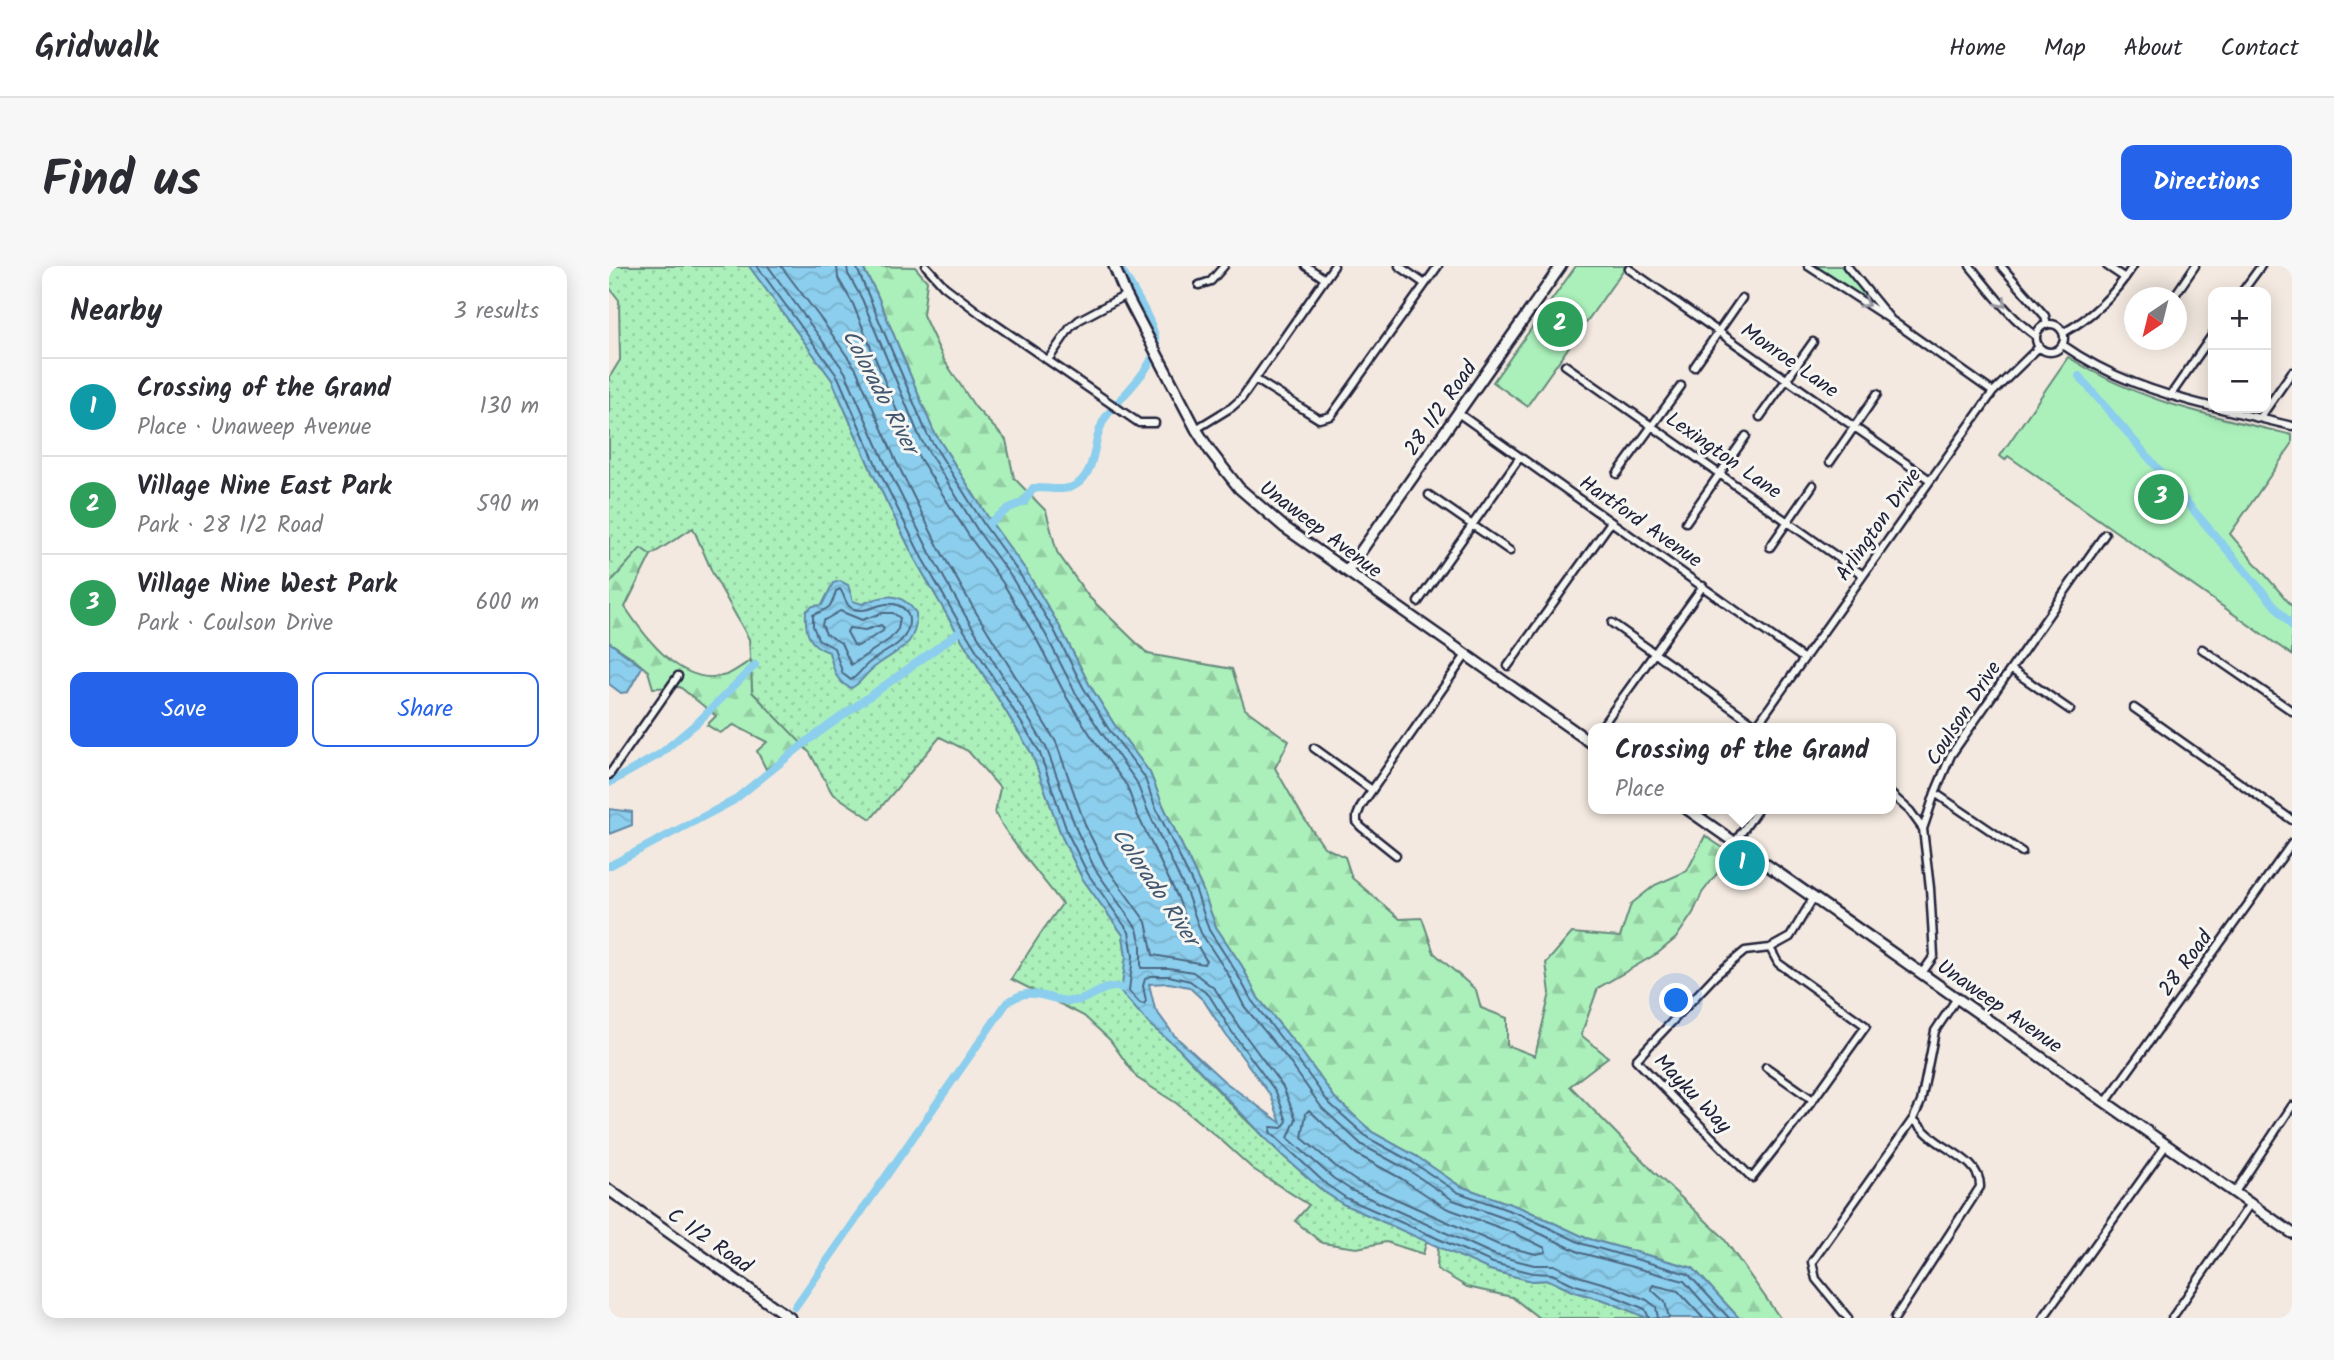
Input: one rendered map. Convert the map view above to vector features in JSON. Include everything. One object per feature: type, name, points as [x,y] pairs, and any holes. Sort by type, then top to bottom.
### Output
[{"type":"main road","name":"Unaweep Avenue","points":[[1114,266],[1126,295],[1196,429],[1224,470],[1259,507],[1588,740]]},
{"type":"main road","name":"28 1/2 Road","points":[[1347,571],[1561,266]]},
{"type":"main road","name":"Unaweep Avenue","points":[[1698,814],[2292,1233]]},
{"type":"main road","name":"C 1/2 Road","points":[[609,1190],[790,1318]]},
{"type":"street","points":[[926,266],[944,286],[1139,423],[1155,423]]},
{"type":"street","points":[[1199,285],[1211,281],[1224,266]]},
{"type":"street","points":[[1306,266],[1325,279]]},
{"type":"street","points":[[1196,429],[1232,407],[1255,379],[1334,266]]},
{"type":"street","points":[[1399,266],[1425,284]]},
{"type":"street","points":[[1255,379],[1308,414],[1319,419],[1331,416],[1437,266]]},
{"type":"street","points":[[1808,266],[1993,392]]},
{"type":"street","points":[[1847,266],[1891,320]]},
{"type":"street","points":[[1970,266],[2036,336],[2039,347],[2046,352],[2054,352],[2063,345]]},
{"type":"street","points":[[2001,266],[2045,316],[2047,325]]},
{"type":"street","points":[[2107,266],[2125,278]]},
{"type":"street","points":[[2063,333],[2080,324],[2101,305],[2133,266]]},
{"type":"street","points":[[2181,287],[2195,266]]},
{"type":"street","points":[[2246,287],[2261,266]]},
{"type":"street","name":"Monroe Lane","points":[[1629,269],[1930,480]]},
{"type":"street","points":[[1048,360],[1070,328],[1079,320],[1126,295]]},
{"type":"street","points":[[1694,367],[1742,298]]},
{"type":"street","points":[[2036,336],[2040,329],[2055,325],[2063,333],[2063,345]]},
{"type":"street","points":[[2170,396],[2208,341]]},
{"type":"street","points":[[1760,417],[1813,342]]},
{"type":"street","points":[[2063,345],[2123,379],[2170,396],[2208,405]]},
{"type":"street","name":"Arlington Drive","points":[[1759,723],[1993,392],[2039,347]]},
{"type":"street","name":"Lexington Lane","points":[[1565,365],[1863,575]]},
{"type":"street","points":[[2260,418],[2292,372]]},
{"type":"street","points":[[1617,474],[1681,386]]},
{"type":"street","points":[[1830,462],[1877,394]]},
{"type":"street","name":"Hartford Avenue","points":[[1458,413],[1804,659]]},
{"type":"street","points":[[2240,413],[2292,426]]},
{"type":"street","points":[[1686,522],[1746,436]]},
{"type":"street","points":[[1417,603],[1520,457]]},
{"type":"street","points":[[1770,547],[1814,485]]},
{"type":"street","points":[[1429,495],[1510,551]]},
{"type":"street","points":[[1508,666],[1611,522]]},
{"type":"street","name":"Coulson Drive","points":[[1921,973],[1934,956],[1923,830],[1935,793],[1951,755],[2105,534]]},
{"type":"street","points":[[1604,723],[1703,586]]},
{"type":"street","points":[[1612,623],[1750,723]]},
{"type":"street","points":[[2203,649],[2292,711]]},
{"type":"street","points":[[1396,855],[1357,822],[1358,811],[1466,655]]},
{"type":"street","points":[[2012,670],[2070,710]]},
{"type":"street","points":[[609,775],[678,676]]},
{"type":"street","points":[[2134,708],[2292,820]]},
{"type":"street","points":[[1314,748],[1372,790]]},
{"type":"street","points":[[1935,793],[2022,852]]},
{"type":"street","points":[[1896,798],[1910,811],[1923,830]]},
{"type":"street","points":[[1735,842],[1755,814]]},
{"type":"street","name":"28 Road","points":[[2106,1102],[2292,843]]},
{"type":"street","name":"Mayku Way","points":[[1813,1100],[1752,1178],[1636,1060],[1715,976],[1745,951],[1770,948],[1790,937],[1814,897]]},
{"type":"street","points":[[1766,1067],[1813,1100],[1866,1026],[1778,963],[1770,948]]},
{"type":"street","points":[[1848,1318],[1816,1279],[1812,1262],[1913,1119],[1921,1102],[1935,1031],[1957,998]]},
{"type":"street","points":[[2235,1192],[2292,1106]]},
{"type":"street","points":[[1895,1318],[1980,1187],[1977,1172],[1932,1138],[1913,1119]]},
{"type":"street","points":[[2043,1318],[2167,1144]]},
{"type":"street","points":[[2172,1318],[2250,1204]]},
{"type":"green space","points":[[609,266],[749,266],[832,380],[872,472],[916,561],[1032,754],[1062,837],[1082,878],[1123,935],[1126,956],[1150,1025],[1178,1048],[1242,1116],[1323,1191],[1343,1204],[1427,1240],[1423,1254],[1386,1242],[1357,1248],[1322,1243],[1295,1221],[1309,1205],[1253,1169],[1176,1103],[1137,1078],[1110,1040],[1084,1016],[1011,979],[1062,904],[1018,848],[995,813],[1000,788],[968,751],[940,737],[871,819],[832,793],[810,753],[752,692],[749,639],[713,574],[693,528],[645,559],[609,616],[609,378],[620,360],[619,300],[609,287]]},
{"type":"green space","points":[[862,266],[915,267],[927,281],[923,315],[944,360],[975,407],[1006,440],[1014,478],[1046,511],[1057,552],[1089,597],[1148,654],[1232,669],[1245,709],[1289,741],[1275,768],[1324,847],[1345,857],[1352,878],[1400,919],[1422,918],[1434,953],[1476,990],[1481,1008],[1507,1018],[1507,1045],[1535,1056],[1550,993],[1546,963],[1572,933],[1620,937],[1631,904],[1655,885],[1687,871],[1705,836],[1732,854],[1702,893],[1693,913],[1676,938],[1658,953],[1598,988],[1581,1035],[1608,1057],[1570,1086],[1654,1172],[1722,1236],[1780,1318],[1739,1318],[1693,1268],[1586,1238],[1524,1209],[1460,1186],[1416,1156],[1372,1132],[1335,1098],[1258,998],[1242,966],[1216,927],[1202,888],[1150,773],[1114,724],[1025,569],[991,522],[933,430],[876,292]]},
{"type":"green space","points":[[1576,266],[1626,266],[1527,406],[1493,382]]},
{"type":"green space","points":[[1815,266],[1841,266],[1871,301],[1867,302]]},
{"type":"green space","points":[[2068,357],[2095,373],[2149,397],[2292,435],[2292,444],[2230,534],[2292,606],[2292,655],[2008,456],[2005,460],[2000,456]]},
{"type":"green space","points":[[641,548],[651,555],[625,607],[643,632],[665,656],[692,673],[707,677],[726,675],[751,661],[752,692],[805,747],[766,769],[757,751],[767,742],[734,725],[720,733],[707,725],[716,716],[680,687],[653,688],[648,671],[609,642],[609,584]]},
{"type":"green space","points":[[1438,1245],[1490,1270],[1532,1281],[1549,1280],[1647,1318],[1539,1318],[1512,1297],[1467,1287],[1437,1269]]},
{"type":"water","name":"Colorado River","points":[[749,266],[862,266],[876,292],[933,430],[991,522],[1025,569],[1114,724],[1150,773],[1202,888],[1216,927],[1242,966],[1258,998],[1335,1098],[1372,1132],[1416,1156],[1460,1186],[1524,1209],[1586,1238],[1693,1268],[1739,1318],[1647,1318],[1549,1280],[1532,1281],[1490,1270],[1343,1204],[1323,1191],[1282,1155],[1178,1048],[1150,1025],[1121,992],[1126,956],[1123,935],[1082,878],[1062,837],[1032,754],[916,561],[872,472],[832,380]],"holes":[[[1169,983],[1189,987],[1204,1001],[1271,1096],[1281,1123],[1225,1082],[1174,1035],[1155,1009],[1149,984]]]},
{"type":"water","points":[[840,581],[848,585],[853,601],[862,604],[891,596],[904,601],[916,613],[913,635],[903,648],[879,663],[851,688],[838,678],[829,652],[812,641],[806,625],[806,611],[813,606],[822,605],[833,583]]},
{"type":"water","points":[[609,642],[642,667],[628,692],[621,693],[609,684]]},
{"type":"water","points":[[609,809],[632,812],[632,825],[609,834]]},
{"type":"waterway","points":[[991,522],[1009,508],[1024,502],[1033,488],[1063,489],[1080,482],[1090,468],[1098,434],[1105,418],[1150,362],[1155,352],[1155,335],[1119,266]]},
{"type":"waterway","points":[[2079,376],[2292,626]]},
{"type":"waterway","points":[[609,866],[733,801],[810,739],[958,633]]},
{"type":"waterway","points":[[609,783],[660,754],[698,722],[755,665]]},
{"type":"waterway","points":[[795,1307],[1006,1004],[1023,994],[1074,1001],[1109,988],[1121,988]]},
{"type":"place","name":"Village Nine East Park","points":[[1560,324]]},
{"type":"place","name":"Village Nine West Park","points":[[2161,497]]},
{"type":"place","name":"Crossing of the Grand","points":[[1742,863]]}]
